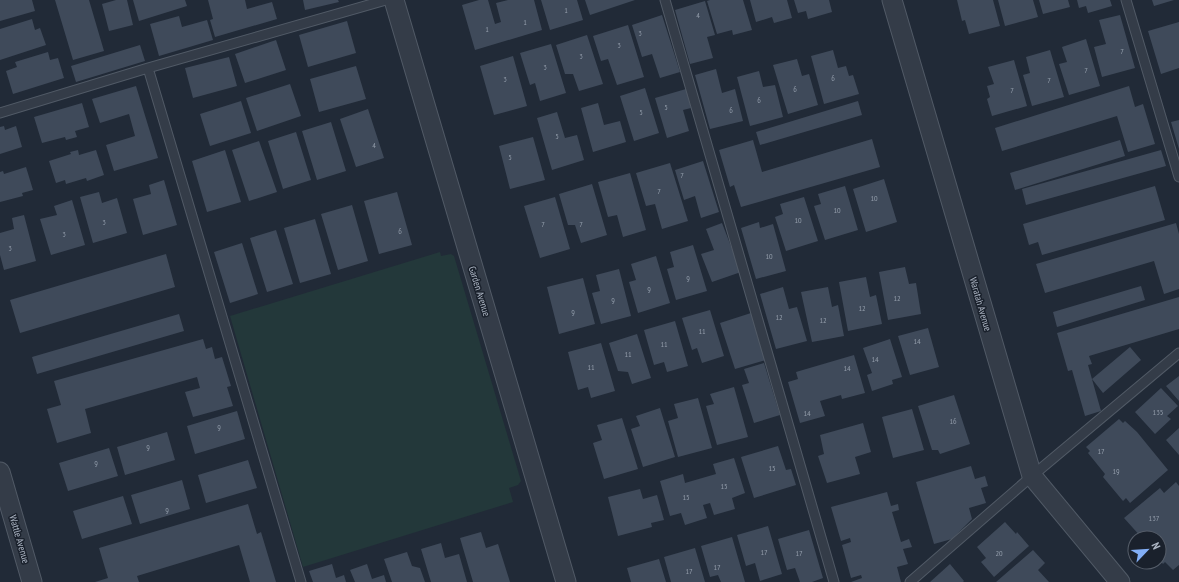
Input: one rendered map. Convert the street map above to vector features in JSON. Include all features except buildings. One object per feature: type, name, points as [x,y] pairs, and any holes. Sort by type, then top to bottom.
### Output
[{"type":"street","name":"Garden Avenue","points":[[394,0],[566,582]]},
{"type":"street","name":"Waratah Avenue","points":[[892,0],[1032,476],[1120,582]]},
{"type":"street","name":"Wattle Avenue","points":[[0,472],[32,582]]},
{"type":"lane","points":[[0,113],[148,68],[386,0]]},
{"type":"lane","points":[[665,0],[834,582]]},
{"type":"lane","points":[[1126,0],[1179,177]]},
{"type":"lane","points":[[148,68],[301,582]]},
{"type":"lane","points":[[910,582],[1032,476],[1179,353]]},
{"type":"green space","points":[[440,252],[441,256],[451,254],[454,256],[521,481],[518,485],[509,488],[513,502],[303,567],[230,316]]}]
